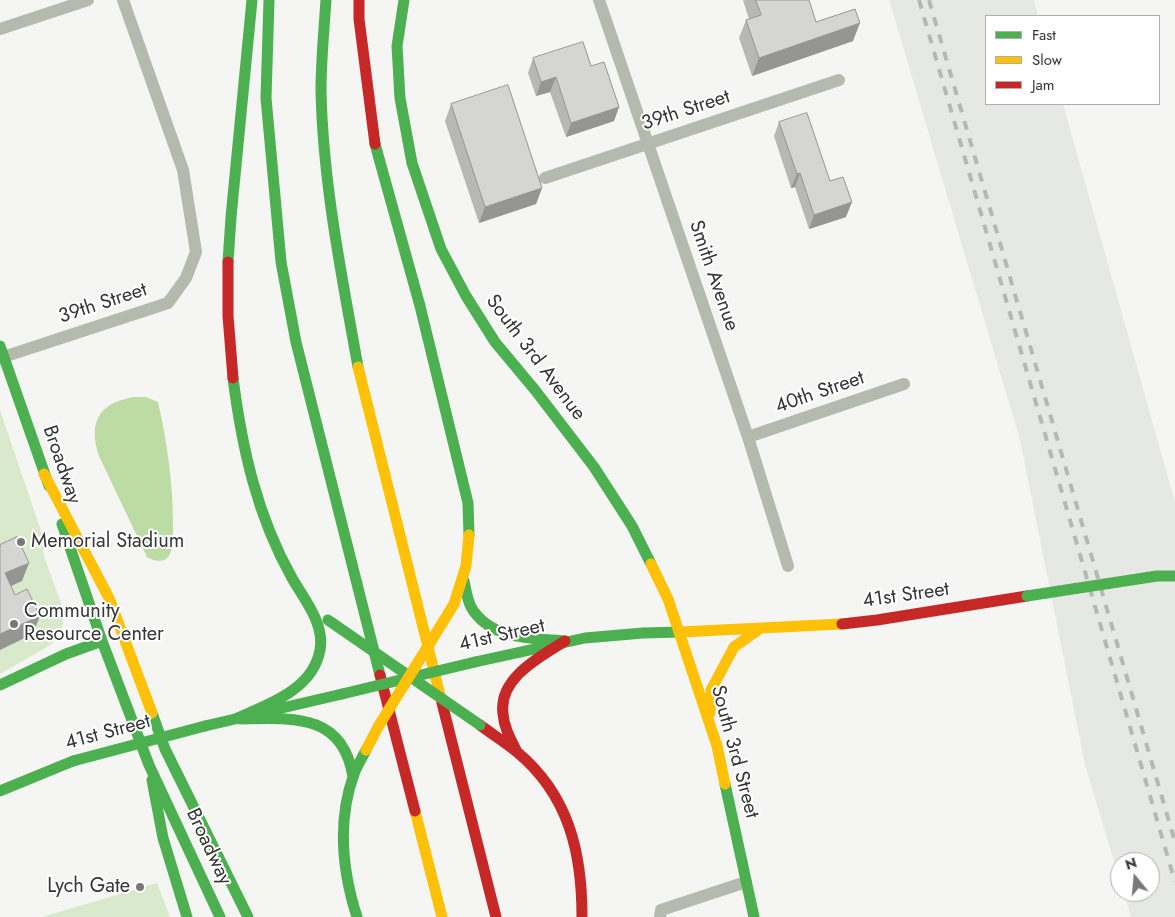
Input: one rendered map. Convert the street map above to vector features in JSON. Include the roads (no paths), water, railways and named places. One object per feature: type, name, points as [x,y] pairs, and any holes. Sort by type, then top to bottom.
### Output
[{"type":"main road","points":[[236,719],[301,685],[316,666],[320,650],[320,638],[307,602],[284,564],[268,530],[243,439],[235,391],[228,282],[229,239],[252,0]]},
{"type":"main road","points":[[269,0],[266,98],[281,262],[296,342],[442,917]]},
{"type":"main road","points":[[326,0],[322,100],[327,174],[349,323],[364,393],[496,917]]},
{"type":"main road","points":[[357,917],[348,888],[342,850],[345,809],[353,778],[378,727],[454,604],[464,581],[470,541],[468,502],[420,306],[375,144],[359,19],[359,0]]},
{"type":"main road","name":"South 3rd Avenue","points":[[404,0],[398,46],[400,98],[412,162],[441,249],[466,296],[495,342],[594,466],[632,526],[668,599],[680,632]]},
{"type":"main road","name":"Broadway","points":[[1,354],[102,641],[149,765],[220,917]]},
{"type":"main road","points":[[44,474],[109,598],[165,749],[248,917]]},
{"type":"main road","name":"41st Street","points":[[0,791],[73,761],[205,726],[565,642],[626,634],[758,630],[877,620],[1157,576],[1175,576]]},
{"type":"main road","points":[[464,581],[470,605],[477,617],[490,628],[530,638],[565,642]]},
{"type":"main road","points":[[307,602],[328,620],[480,725],[530,764],[550,790],[570,830],[577,853],[581,878],[582,917]]},
{"type":"main road","points":[[710,724],[711,690],[721,669],[734,647],[758,630]]},
{"type":"main road","name":"South 3rd Street","points":[[680,632],[717,746],[746,882]]},
{"type":"main road","points":[[0,685],[66,654],[102,641]]},
{"type":"main road","points":[[518,753],[504,727],[502,713],[505,692],[512,679],[522,670],[565,642]]},
{"type":"main road","points":[[236,719],[288,720],[315,723],[330,731],[344,747],[353,778]]},
{"type":"main road","name":"Broadway","points":[[149,765],[163,838],[187,917]]},
{"type":"main road","points":[[746,882],[754,917]]},
{"type":"street","points":[[0,29],[88,0]]},
{"type":"street","name":"39th Street","points":[[1,354],[168,303],[186,278],[196,252],[183,170],[123,0]]},
{"type":"street","name":"Smith Avenue","points":[[599,0],[748,437],[788,566]]},
{"type":"street","name":"39th Street","points":[[545,178],[838,80]]},
{"type":"street","name":"40th Street","points":[[748,437],[904,384]]},
{"type":"street","points":[[660,913],[746,882]]},
{"type":"railway","points":[[919,0],[1175,882]]},
{"type":"railway","points":[[929,0],[1175,842]]},
{"type":"place","name":"Memorial Stadium","points":[[21,542]]},
{"type":"place","name":"Community Resource Center","points":[[14,624]]},
{"type":"place","name":"Lych Gate","points":[[140,887]]}]
